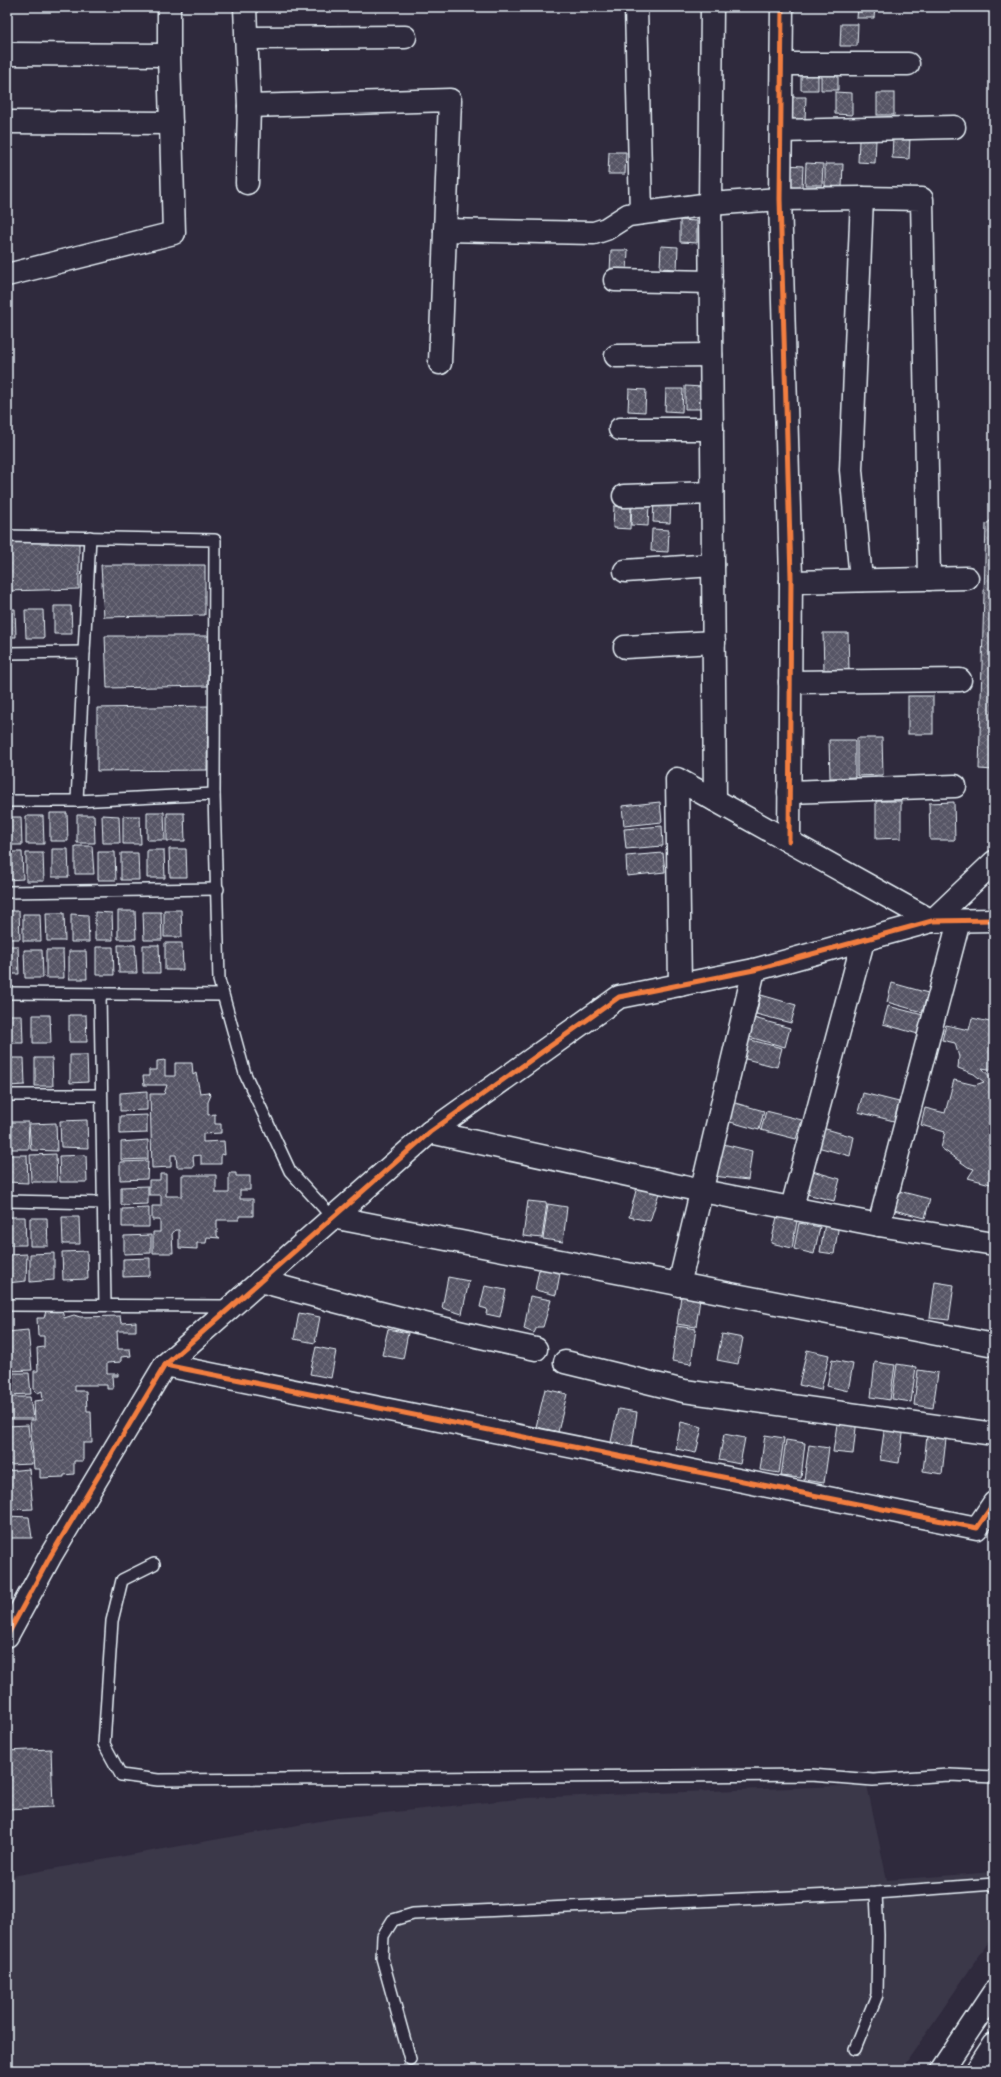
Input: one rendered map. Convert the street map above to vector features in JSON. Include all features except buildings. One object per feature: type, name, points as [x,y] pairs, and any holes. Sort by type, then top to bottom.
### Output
[{"type":"main road","points":[[7,275],[174,233],[168,55],[169,7]]},
{"type":"main road","points":[[245,7],[249,106],[247,183]]},
{"type":"main road","points":[[636,7],[641,213]]},
{"type":"main road","points":[[712,7],[710,204],[715,800]]},
{"type":"main road","points":[[782,7],[780,199],[791,582],[788,841]]},
{"type":"main road","points":[[246,38],[405,37]]},
{"type":"main road","points":[[7,54],[168,55]]},
{"type":"main road","points":[[782,64],[908,64]]},
{"type":"main road","points":[[249,106],[450,100],[440,363]]},
{"type":"main road","points":[[7,122],[171,123]]},
{"type":"main road","points":[[781,131],[954,127]]},
{"type":"main road","points":[[860,580],[851,470],[862,198]]},
{"type":"main road","points":[[445,230],[594,233],[606,229],[628,215],[710,204],[780,199],[922,199],[929,579]]},
{"type":"main road","points":[[615,280],[711,282]]},
{"type":"main road","points":[[616,356],[712,355]]},
{"type":"main road","points":[[620,429],[712,429]]},
{"type":"main road","points":[[624,496],[712,492]]},
{"type":"main road","points":[[625,570],[713,565]]},
{"type":"main road","points":[[791,582],[967,578]]},
{"type":"main road","points":[[625,647],[714,642]]},
{"type":"main road","points":[[790,682],[960,680]]},
{"type":"main road","points":[[680,985],[677,779],[932,921]]},
{"type":"main road","points":[[789,792],[955,786]]},
{"type":"main road","points":[[932,921],[994,862]]},
{"type":"main road","points":[[7,1636],[52,1555],[165,1365],[430,1132],[619,997],[754,970],[932,921],[994,920]]},
{"type":"main road","points":[[880,1225],[959,921]]},
{"type":"main road","points":[[792,1208],[863,941]]},
{"type":"main road","points":[[679,1285],[754,970]]},
{"type":"main road","points":[[430,1132],[702,1191],[880,1225],[994,1244]]},
{"type":"main road","points":[[332,1217],[994,1345]]},
{"type":"main road","points":[[260,1281],[393,1315],[429,1326],[536,1349]]},
{"type":"main road","points":[[565,1362],[684,1391],[994,1434]]},
{"type":"main road","points":[[165,1365],[977,1528],[994,1503]]},
{"type":"main road","points":[[942,2070],[994,1992]]},
{"type":"main road","points":[[977,2070],[994,2044]]},
{"type":"lane","points":[[7,536],[215,540],[214,794],[218,889],[219,980],[245,1074],[290,1171],[332,1217]]},
{"type":"lane","points":[[78,801],[90,537]]},
{"type":"lane","points":[[7,653],[84,652]]},
{"type":"lane","points":[[7,801],[78,801],[214,794]]},
{"type":"lane","points":[[7,892],[218,889]]},
{"type":"lane","points":[[7,993],[222,994]]},
{"type":"lane","points":[[100,994],[105,1305]]},
{"type":"lane","points":[[7,1096],[101,1095]]},
{"type":"lane","points":[[7,1201],[103,1203]]},
{"type":"lane","points":[[7,1305],[232,1306]]},
{"type":"lane","points":[[154,1564],[122,1580],[112,1621],[104,1744],[121,1775],[158,1780],[811,1775],[873,1780],[949,1775],[994,1777]]},
{"type":"lane","points":[[410,2059],[382,1958],[383,1936],[393,1920],[413,1914],[876,1893],[994,1884]]},
{"type":"lane","points":[[855,2049],[877,1995],[878,1935],[876,1893]]},
{"type":"shaded area","points":[[867,1785],[887,1880],[994,1872],[994,1934],[901,2070],[7,2070],[7,1877],[337,1818],[526,1798]]},
{"type":"cycle path","points":[[782,7],[780,199],[791,577],[789,841]]},
{"type":"cycle path","points":[[7,1636],[51,1555],[165,1365],[430,1132],[619,997],[754,970],[932,921],[994,920]]},
{"type":"cycle path","points":[[165,1365],[977,1528],[994,1503]]}]
